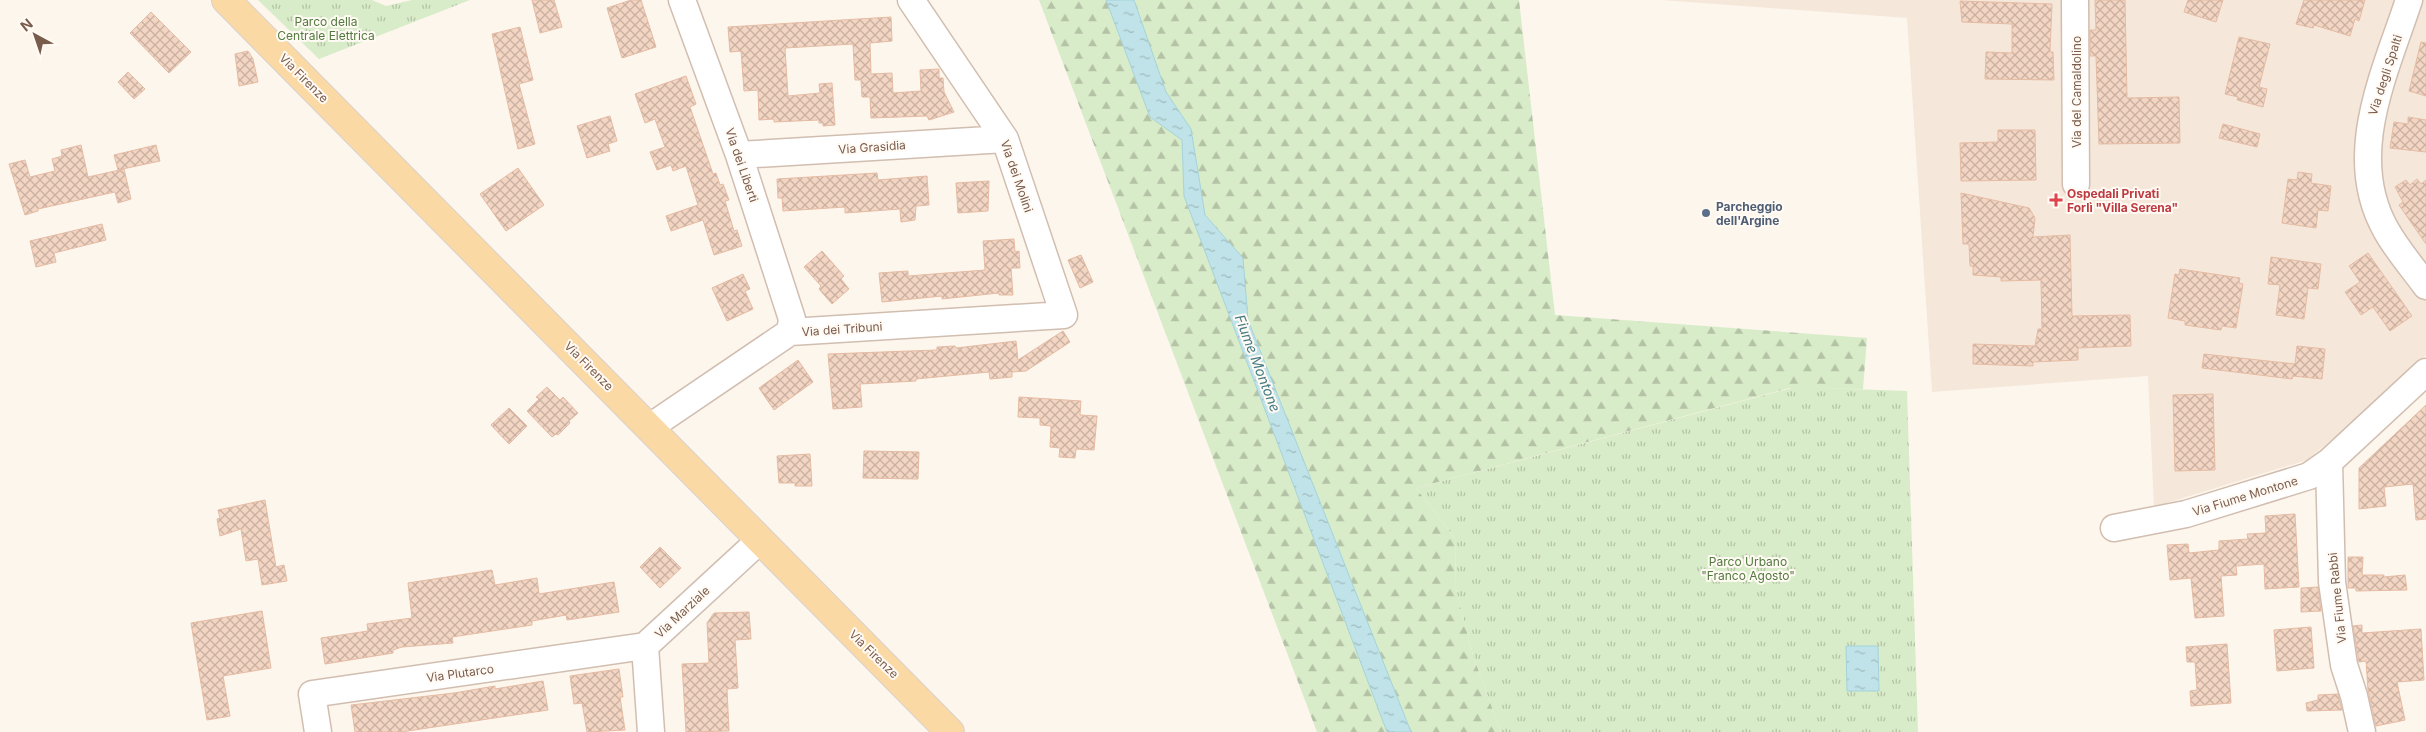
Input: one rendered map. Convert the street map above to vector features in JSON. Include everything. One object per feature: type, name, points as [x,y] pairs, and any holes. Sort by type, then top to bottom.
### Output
[{"type":"main road","name":"Via Firenze","points":[[226,0],[650,427],[759,541],[917,696],[950,732]]},
{"type":"street","name":"Via dei Liberti","points":[[682,0],[739,155],[792,319],[790,332]]},
{"type":"street","name":"Via dei Molini","points":[[911,0],[1005,139],[1064,315]]},
{"type":"street","name":"Via del Camaldolino","points":[[2075,0],[2076,184]]},
{"type":"street","name":"Via degli Spalti","points":[[2409,0],[2370,120],[2367,158],[2370,191],[2386,230],[2426,286]]},
{"type":"street","name":"Via Grasidia","points":[[739,155],[1005,139]]},
{"type":"street","name":"Via dei Tribuni","points":[[650,427],[790,332],[1064,315]]},
{"type":"street","name":"Via Fiume Montone","points":[[2114,528],[2177,516],[2309,476],[2329,462],[2426,372]]},
{"type":"street","name":"Via Fiume Rabbi","points":[[2329,462],[2332,582],[2344,665],[2354,696],[2362,732]]},
{"type":"street","name":"Via Marziale","points":[[651,732],[645,646],[759,541]]},
{"type":"street","name":"Via Plutarco","points":[[318,732],[312,694],[645,646]]},
{"type":"shaded area","points":[[1661,0],[2426,0],[2426,355],[2393,389],[2307,460],[2154,507],[2148,376],[1932,392],[1907,18]]},
{"type":"green space","name":"Parco della Centrale Elettrica","points":[[258,0],[372,0],[386,6],[412,0],[470,0],[319,59]]},
{"type":"green space","points":[[1039,0],[1519,0],[1555,315],[1867,338],[1863,389],[1789,388],[1416,488],[1455,538],[1456,589],[1473,655],[1501,732],[1317,732]]},
{"type":"green space","name":"Parco Urbano \"Franco Agosto\"","points":[[1795,387],[1907,391],[1918,732],[1501,732],[1473,655],[1456,589],[1455,538],[1416,488]]},
{"type":"water","name":"Fiume Montone","points":[[1106,0],[1134,0],[1166,92],[1191,129],[1205,215],[1243,258],[1248,320],[1411,732],[1387,732],[1184,196],[1182,140],[1150,117]]},
{"type":"water","points":[[1846,646],[1878,646],[1879,691],[1847,691]]},
{"type":"building","points":[[532,0],[554,0],[562,27],[540,33]]},
{"type":"building","points":[[631,0],[641,0],[656,47],[622,58],[607,8]]},
{"type":"building","points":[[2095,0],[2125,0],[2127,98],[2179,97],[2180,143],[2099,144],[2096,56],[2090,56],[2090,30],[2096,30]]},
{"type":"building","points":[[2188,0],[2223,0],[2216,22],[2184,12]]},
{"type":"building","points":[[2304,0],[2365,0],[2359,21],[2355,19],[2350,36],[2314,25],[2313,28],[2296,24]]},
{"type":"building","points":[[1960,1],[2052,4],[2050,52],[2053,52],[2054,80],[1985,79],[1986,52],[2012,53],[2012,24],[1962,22]]},
{"type":"building","points":[[151,12],[191,52],[169,73],[130,33]]},
{"type":"building","points":[[891,17],[892,41],[870,43],[871,74],[892,73],[893,93],[921,91],[920,70],[939,69],[939,78],[943,78],[944,92],[954,112],[929,120],[927,116],[871,118],[870,97],[862,97],[861,80],[855,80],[853,44],[785,48],[788,96],[820,93],[819,84],[832,83],[835,125],[823,126],[823,123],[819,123],[819,120],[774,122],[774,119],[759,120],[758,90],[744,91],[741,51],[730,52],[728,27]]},
{"type":"building","points":[[520,27],[533,80],[519,84],[535,144],[518,149],[492,34]]},
{"type":"building","points":[[2239,37],[2270,44],[2259,87],[2267,89],[2263,107],[2237,100],[2238,97],[2225,94]]},
{"type":"building","points":[[2421,42],[2426,43],[2426,96],[2409,91]]},
{"type":"building","points":[[248,51],[253,59],[258,82],[239,86],[235,54]]},
{"type":"building","points":[[128,72],[145,89],[134,99],[118,82]]},
{"type":"building","points":[[686,76],[696,104],[690,107],[713,174],[716,173],[720,185],[723,184],[729,200],[725,201],[734,231],[737,230],[742,246],[714,255],[703,220],[671,231],[666,216],[698,205],[686,166],[673,171],[671,165],[657,170],[650,152],[665,147],[655,119],[645,123],[635,94]]},
{"type":"building","points":[[610,116],[617,141],[608,144],[610,151],[587,158],[577,126]]},
{"type":"building","points":[[2408,117],[2426,120],[2426,152],[2390,148],[2394,122],[2408,124]]},
{"type":"building","points":[[2223,124],[2260,134],[2257,147],[2219,138]]},
{"type":"building","points":[[1998,130],[2035,130],[2036,180],[1961,181],[1960,143],[1998,142]]},
{"type":"building","points":[[81,145],[88,177],[124,169],[131,199],[118,203],[115,192],[38,209],[38,211],[25,215],[9,164],[25,160],[30,177],[55,171],[52,159],[62,156],[61,150]]},
{"type":"building","points":[[156,145],[160,161],[118,170],[114,155]]},
{"type":"building","points":[[518,168],[544,205],[506,231],[480,194]]},
{"type":"building","points":[[2298,172],[2312,174],[2311,183],[2331,186],[2328,211],[2318,210],[2316,228],[2282,223],[2288,179],[2297,180]]},
{"type":"building","points":[[877,173],[878,180],[927,176],[929,205],[916,206],[915,220],[901,222],[900,209],[845,213],[845,207],[783,211],[782,198],[778,198],[777,179]]},
{"type":"building","points":[[2417,179],[2421,184],[2426,180],[2426,244],[2399,205],[2403,202],[2395,187],[2406,180],[2410,185]]},
{"type":"building","points":[[989,181],[988,211],[958,213],[956,183]]},
{"type":"building","points":[[1961,193],[2029,208],[2035,218],[2033,237],[2070,235],[2072,316],[2130,315],[2131,346],[2078,348],[2078,360],[2033,362],[2033,366],[1973,364],[1973,344],[2035,346],[2038,329],[2042,329],[2041,280],[2001,281],[2001,277],[1973,275],[1973,266],[1970,266],[1969,244],[1963,244]]},
{"type":"building","points":[[102,224],[106,240],[54,253],[56,262],[36,267],[30,241]]},
{"type":"building","points":[[1014,239],[1015,252],[1019,251],[1020,268],[1011,268],[1013,295],[999,295],[999,293],[942,299],[942,296],[882,302],[879,273],[908,271],[908,276],[985,270],[983,241]]},
{"type":"building","points":[[822,251],[844,276],[841,279],[849,289],[832,304],[819,289],[821,286],[804,267]]},
{"type":"building","points":[[2368,253],[2412,316],[2390,331],[2373,307],[2361,315],[2345,292],[2360,282],[2349,266]]},
{"type":"building","points":[[1081,255],[1093,282],[1080,288],[1068,260]]},
{"type":"building","points":[[2271,257],[2321,264],[2318,289],[2308,288],[2304,319],[2276,315],[2280,285],[2268,284]]},
{"type":"building","points":[[2180,269],[2240,278],[2239,283],[2243,284],[2236,328],[2222,326],[2221,330],[2185,325],[2185,321],[2168,318],[2175,274],[2179,275]]},
{"type":"building","points":[[743,274],[750,289],[745,291],[753,309],[727,321],[712,288]]},
{"type":"building","points":[[1063,331],[1070,342],[1026,371],[1012,372],[1012,377],[990,379],[989,372],[916,379],[916,381],[860,384],[862,407],[833,409],[828,354],[937,350],[937,347],[955,346],[956,348],[1016,341],[1018,360]]},
{"type":"building","points":[[2297,346],[2325,349],[2322,379],[2293,376],[2292,379],[2202,368],[2204,354],[2295,364]]},
{"type":"building","points":[[798,360],[813,382],[774,410],[759,388]]},
{"type":"building","points":[[547,387],[560,400],[563,397],[578,413],[558,435],[556,434],[552,437],[527,411],[539,399],[536,397]]},
{"type":"building","points":[[2213,394],[2215,470],[2175,471],[2173,395]]},
{"type":"building","points":[[1019,397],[1081,401],[1080,415],[1097,416],[1094,450],[1076,449],[1075,458],[1059,457],[1060,448],[1050,447],[1051,426],[1040,425],[1040,418],[1018,417]]},
{"type":"building","points":[[2426,405],[2426,519],[2416,520],[2413,484],[2384,487],[2386,506],[2359,509],[2359,468]]},
{"type":"building","points":[[509,408],[527,426],[509,444],[491,425]]},
{"type":"building","points":[[864,451],[919,452],[918,479],[863,478]]},
{"type":"building","points":[[810,454],[812,486],[795,486],[795,483],[779,483],[777,456]]},
{"type":"building","points":[[265,500],[276,567],[284,565],[287,581],[262,585],[258,559],[246,561],[241,529],[220,536],[217,519],[220,518],[218,510]]},
{"type":"building","points":[[2295,514],[2299,587],[2265,589],[2264,564],[2236,566],[2237,575],[2221,576],[2224,616],[2195,618],[2191,578],[2170,580],[2167,545],[2188,544],[2189,553],[2219,550],[2219,541],[2248,539],[2247,534],[2266,533],[2265,516]]},
{"type":"building","points":[[660,547],[681,568],[660,588],[640,567]]},
{"type":"building","points":[[2348,557],[2363,557],[2362,575],[2384,575],[2384,577],[2405,575],[2407,590],[2356,591],[2356,588],[2348,588]]},
{"type":"building","points":[[492,570],[495,585],[537,578],[539,594],[614,582],[619,612],[567,620],[566,615],[532,621],[532,625],[452,637],[453,643],[402,647],[393,650],[393,653],[325,664],[321,638],[368,631],[367,624],[412,618],[408,583]]},
{"type":"building","points":[[2318,587],[2321,611],[2301,612],[2301,588]]},
{"type":"building","points":[[262,611],[271,668],[223,676],[230,716],[207,720],[191,623]]},
{"type":"building","points":[[749,612],[751,639],[735,640],[738,688],[727,689],[729,731],[686,732],[682,664],[709,663],[707,623],[714,613]]},
{"type":"building","points":[[2362,625],[2362,633],[2421,629],[2424,680],[2397,682],[2405,720],[2376,726],[2368,690],[2366,661],[2359,662],[2353,626]]},
{"type":"building","points":[[2311,627],[2314,668],[2277,671],[2274,630]]},
{"type":"building","points":[[2227,644],[2231,703],[2191,706],[2190,691],[2197,690],[2195,662],[2187,662],[2186,647]]},
{"type":"building","points":[[619,669],[623,697],[620,697],[625,730],[587,732],[582,703],[574,704],[570,676]]},
{"type":"building","points":[[543,681],[548,710],[401,732],[355,732],[351,705],[454,693],[495,686],[495,689]]},
{"type":"building","points":[[2338,694],[2342,710],[2307,711],[2306,703],[2318,700],[2318,695]]},
{"type":"place","name":"Ospedali Privati Forlì \"Villa Serena\"","points":[[2056,200]]},
{"type":"place","name":"Parcheggio dell'Argine","points":[[1706,213]]}]
